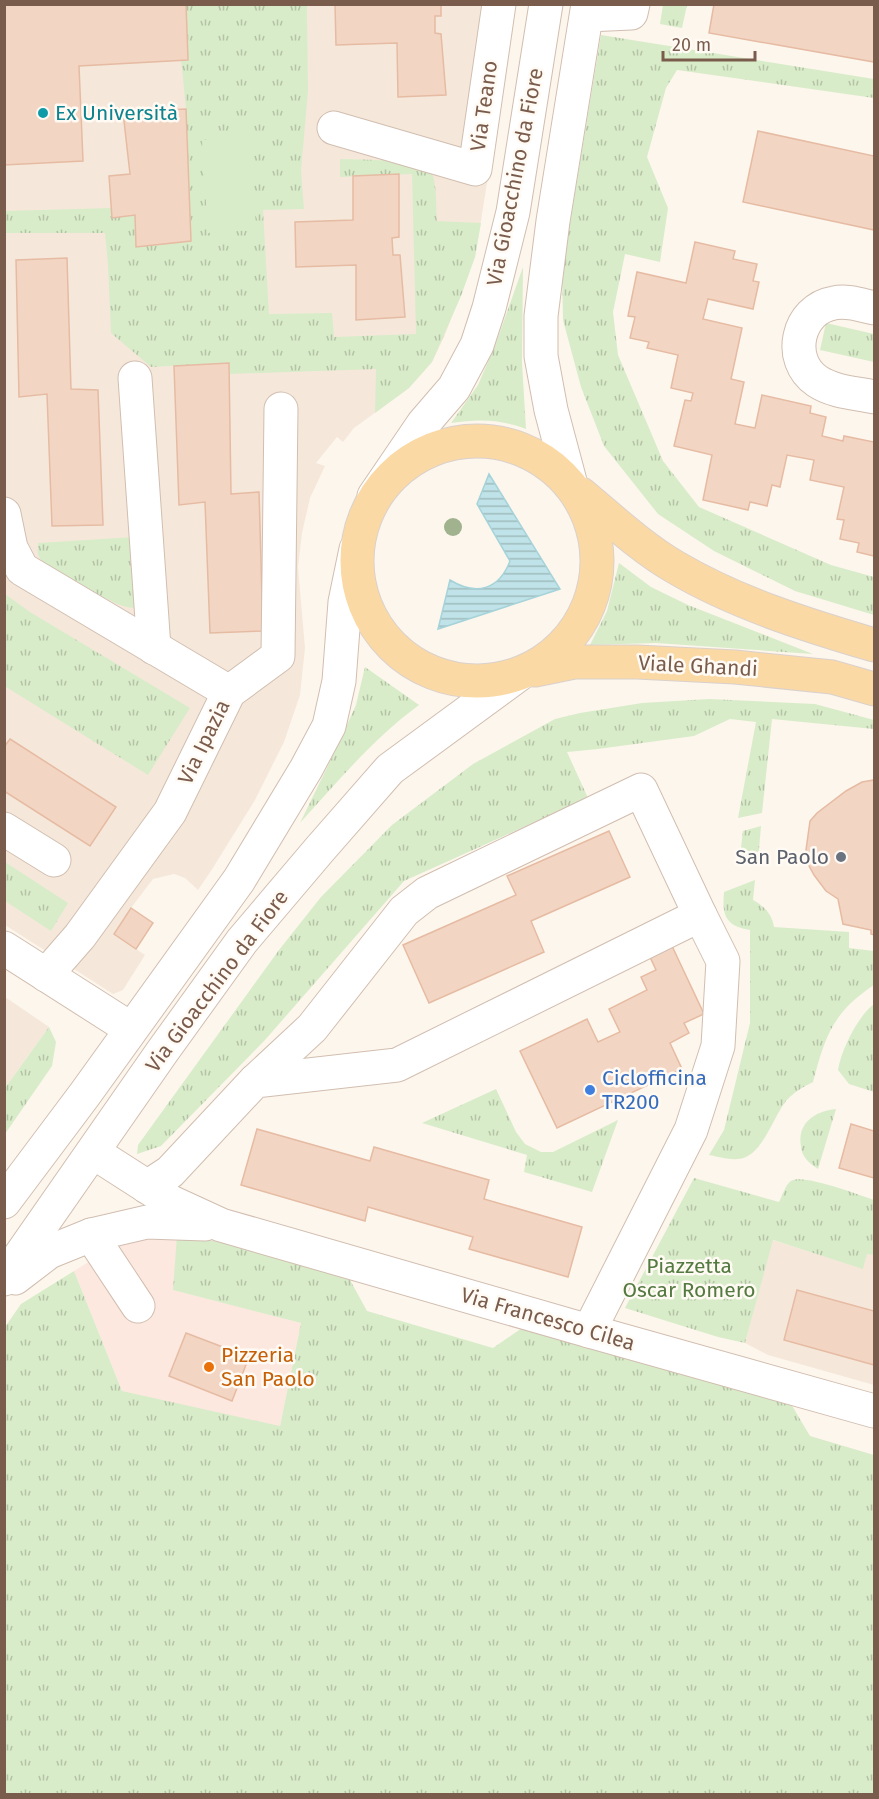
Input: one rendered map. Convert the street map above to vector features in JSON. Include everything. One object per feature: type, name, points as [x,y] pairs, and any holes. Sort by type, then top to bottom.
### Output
[{"type":"main road","points":[[571,485],[588,513],[597,544],[597,576],[588,607],[572,635],[550,657],[521,673],[487,681],[464,680],[452,679],[419,667],[391,645],[370,617],[358,584],[356,549],[362,521],[374,496],[399,467],[432,448],[470,440],[508,444],[543,460],[624,531],[682,571],[759,608],[874,645]]},
{"type":"main road","name":"Viale Ghandi","points":[[521,673],[574,662],[648,662],[735,667],[832,677],[874,689]]},
{"type":"street","name":"Via Teano","points":[[334,128],[475,169],[499,4]]},
{"type":"street","name":"Via Gioacchino da Fiore","points":[[374,496],[423,424],[454,388],[480,335],[513,212],[546,4]]},
{"type":"street","points":[[588,10],[631,12],[633,4]]},
{"type":"street","name":"Via Gioacchino da Fiore","points":[[571,485],[551,410],[541,356],[541,316],[553,221],[588,10]]},
{"type":"street","points":[[874,308],[847,302],[832,303],[819,308],[808,318],[801,330],[798,344],[800,358],[806,371],[816,381],[829,387],[874,397]]},
{"type":"street","points":[[135,378],[153,648]]},
{"type":"street","points":[[229,692],[278,656],[281,409]]},
{"type":"street","name":"Via Ipazia","points":[[4,514],[10,548],[22,570],[229,692],[170,812],[80,936],[46,975]]},
{"type":"street","name":"Via Gioacchino da Fiore","points":[[4,1202],[238,880],[306,770],[329,726],[339,681],[345,602],[356,549]]},
{"type":"street","name":"Via Gioacchino da Fiore","points":[[4,1279],[242,941],[390,769],[521,673]]},
{"type":"street","points":[[147,1187],[170,1172],[255,1082],[312,1028],[404,911],[427,893],[641,790],[723,961],[718,1046],[691,1130],[590,1331]]},
{"type":"street","points":[[4,829],[54,861]]},
{"type":"street","points":[[255,1082],[397,1065],[700,915]]},
{"type":"street","points":[[4,948],[131,1029]]},
{"type":"street","points":[[93,1152],[171,1202],[221,1225]]},
{"type":"street","points":[[4,1286],[49,1252],[91,1235],[147,1222],[221,1225]]},
{"type":"street","name":"Via Francesco Cilea","points":[[221,1225],[874,1411]]},
{"type":"street","points":[[91,1235],[138,1306]]},
{"type":"shaded area","points":[[4,5],[516,5],[475,257],[444,337],[432,362],[409,388],[354,428],[343,442],[337,437],[316,463],[325,466],[310,498],[302,533],[298,567],[305,648],[300,695],[284,742],[255,800],[198,890],[185,878],[174,874],[153,879],[131,908],[114,934],[145,955],[123,990],[113,994],[5,925]]},
{"type":"shaded area","points":[[5,997],[49,1027],[5,1088]]},
{"type":"shaded area","points":[[177,1234],[174,1290],[301,1323],[280,1426],[76,1457],[122,1391],[74,1271],[122,1241]]},
{"type":"shaded area","points":[[772,1240],[863,1268],[867,1253],[874,1255],[874,1385],[768,1355],[745,1343]]},
{"type":"green space","points":[[307,4],[308,91],[301,171],[304,209],[263,210],[269,314],[332,313],[334,337],[416,334],[412,174],[340,177],[340,159],[404,162],[426,169],[432,174],[435,184],[437,221],[481,223],[475,257],[461,296],[432,362],[409,388],[375,413],[376,369],[230,374],[229,363],[151,367],[111,333],[105,233],[5,233],[4,211],[111,208],[112,217],[135,215],[136,246],[191,241],[186,109],[181,60],[188,60],[186,5]]},
{"type":"green space","points":[[663,5],[687,5],[682,28],[660,24]]},
{"type":"green space","points":[[601,35],[874,79],[874,98],[677,70],[666,88],[647,157],[668,208],[660,262],[625,254],[613,312],[618,355],[663,461],[699,507],[831,565],[874,577],[874,615],[795,591],[714,551],[658,514],[604,446],[581,387],[563,320],[562,271]]},
{"type":"green space","points":[[251,136],[256,230],[208,233],[202,140]]},
{"type":"green space","points":[[523,267],[522,363],[526,429],[507,423],[489,421],[451,423],[478,385],[496,343]]},
{"type":"green space","points":[[826,323],[874,334],[874,362],[820,350]]},
{"type":"green space","points":[[134,537],[138,607],[136,608],[120,605],[76,583],[44,562],[38,554],[38,543]]},
{"type":"green space","points":[[619,563],[651,587],[688,605],[813,654],[656,643],[590,645],[607,611]]},
{"type":"green space","points":[[5,594],[30,612],[190,708],[148,775],[5,688]]},
{"type":"green space","points":[[365,667],[419,705],[372,746],[300,823],[356,705]]},
{"type":"green space","points":[[709,699],[815,704],[874,720],[874,729],[772,719],[762,813],[738,818],[756,722],[730,719],[694,736],[567,752],[588,798],[404,881],[265,1040],[161,1146],[137,1154],[138,1145],[279,950],[321,897],[392,825],[473,764],[555,719],[642,703]]},
{"type":"green space","points":[[761,826],[758,861],[739,864],[743,831]]},
{"type":"green space","points":[[5,862],[68,903],[51,931],[5,901]]},
{"type":"green space","points":[[755,880],[753,900],[767,911],[774,927],[849,932],[849,948],[874,951],[874,985],[849,1005],[833,1026],[822,1051],[813,1082],[786,1101],[763,1140],[752,1153],[746,1157],[732,1159],[709,1155],[724,1130],[750,1023],[750,930],[735,926],[727,918],[724,892]]},
{"type":"green space","points":[[874,1004],[874,1092],[849,1084],[838,1070],[851,1034]]},
{"type":"green space","points":[[49,1027],[56,1042],[52,1066],[5,1134],[5,1088]]},
{"type":"green space","points":[[496,1089],[516,1132],[525,1144],[541,1152],[553,1152],[618,1120],[592,1192],[524,1172],[527,1155],[422,1123]]},
{"type":"green space","points":[[836,1109],[818,1169],[802,1153],[800,1138],[802,1131],[809,1120],[821,1112]]},
{"type":"green space","name":"Piazzetta Oscar Romero","points":[[694,1178],[779,1202],[789,1183],[797,1179],[831,1186],[874,1200],[874,1255],[867,1254],[863,1269],[773,1240],[745,1343],[718,1337],[625,1308]]},
{"type":"green space","points":[[177,1234],[229,1244],[350,1280],[367,1311],[493,1348],[522,1328],[791,1404],[810,1436],[874,1455],[874,1794],[5,1794],[5,1327],[21,1304],[74,1271],[122,1391],[280,1426],[301,1323],[173,1290]]},
{"type":"water","points":[[489,474],[560,589],[438,629],[450,580],[469,588],[486,587],[500,578],[510,561],[477,504]]},
{"type":"building","name":"Ex Università","points":[[4,4],[186,4],[188,60],[79,66],[83,161],[4,165]]},
{"type":"building","points":[[335,4],[441,4],[441,16],[435,16],[435,33],[441,34],[446,95],[398,97],[397,43],[336,45]]},
{"type":"building","points":[[714,4],[874,4],[874,62],[709,33]]},
{"type":"building","points":[[186,109],[191,241],[136,247],[135,215],[112,218],[109,176],[130,174],[123,112]]},
{"type":"building","points":[[758,131],[874,156],[874,230],[743,202]]},
{"type":"building","points":[[399,174],[399,237],[392,238],[393,255],[400,255],[405,317],[356,320],[356,265],[296,267],[295,222],[353,220],[353,176]]},
{"type":"building","points":[[695,242],[735,251],[733,259],[757,264],[753,281],[759,282],[753,309],[708,299],[703,319],[742,328],[731,379],[744,382],[735,424],[755,428],[762,395],[811,406],[810,413],[826,417],[822,436],[843,441],[844,436],[874,442],[874,556],[857,552],[859,543],[840,539],[844,520],[837,519],[844,487],[810,480],[814,460],[787,455],[780,487],[772,485],[767,506],[750,502],[748,510],[703,500],[712,455],[674,446],[685,400],[691,401],[693,393],[671,388],[678,355],[647,348],[649,342],[630,338],[635,317],[628,316],[637,272],[686,283]]},
{"type":"building","points":[[67,258],[71,389],[98,390],[103,525],[52,526],[47,394],[19,397],[16,260]]},
{"type":"building","points":[[229,363],[231,494],[259,492],[263,631],[210,633],[205,502],[179,505],[174,366]]},
{"type":"building","points":[[10,739],[116,807],[90,846],[4,791],[4,747]]},
{"type":"building","name":"San Paolo","points":[[874,780],[874,935],[871,934],[871,930],[843,924],[838,899],[826,891],[814,875],[808,864],[806,850],[810,821],[817,813],[846,791],[862,782]]},
{"type":"building","points":[[609,831],[630,877],[531,921],[544,952],[429,1003],[403,945],[516,895],[507,876]]},
{"type":"building","points":[[131,908],[153,923],[136,949],[114,934]]},
{"type":"building","points":[[672,946],[704,1014],[684,1023],[689,1033],[670,1043],[682,1069],[557,1128],[520,1051],[587,1019],[598,1042],[620,1032],[609,1009],[647,990],[641,977],[656,970],[650,957]]},
{"type":"building","points":[[851,1124],[874,1131],[874,1178],[839,1168]]},
{"type":"building","points":[[257,1129],[370,1161],[374,1147],[489,1180],[484,1199],[582,1227],[568,1277],[469,1249],[473,1237],[368,1207],[365,1221],[241,1185]]},
{"type":"building","points":[[797,1290],[874,1311],[874,1365],[784,1340]]},
{"type":"building","name":"Pizzeria San Paolo","points":[[186,1333],[249,1357],[232,1401],[169,1376]]},
{"type":"place","name":"Ex Università","points":[[43,113]]},
{"type":"place","name":"San Paolo","points":[[841,857]]},
{"type":"place","name":"Ciclofficina TR200","points":[[590,1090]]},
{"type":"place","name":"Pizzeria San Paolo","points":[[209,1367]]}]
